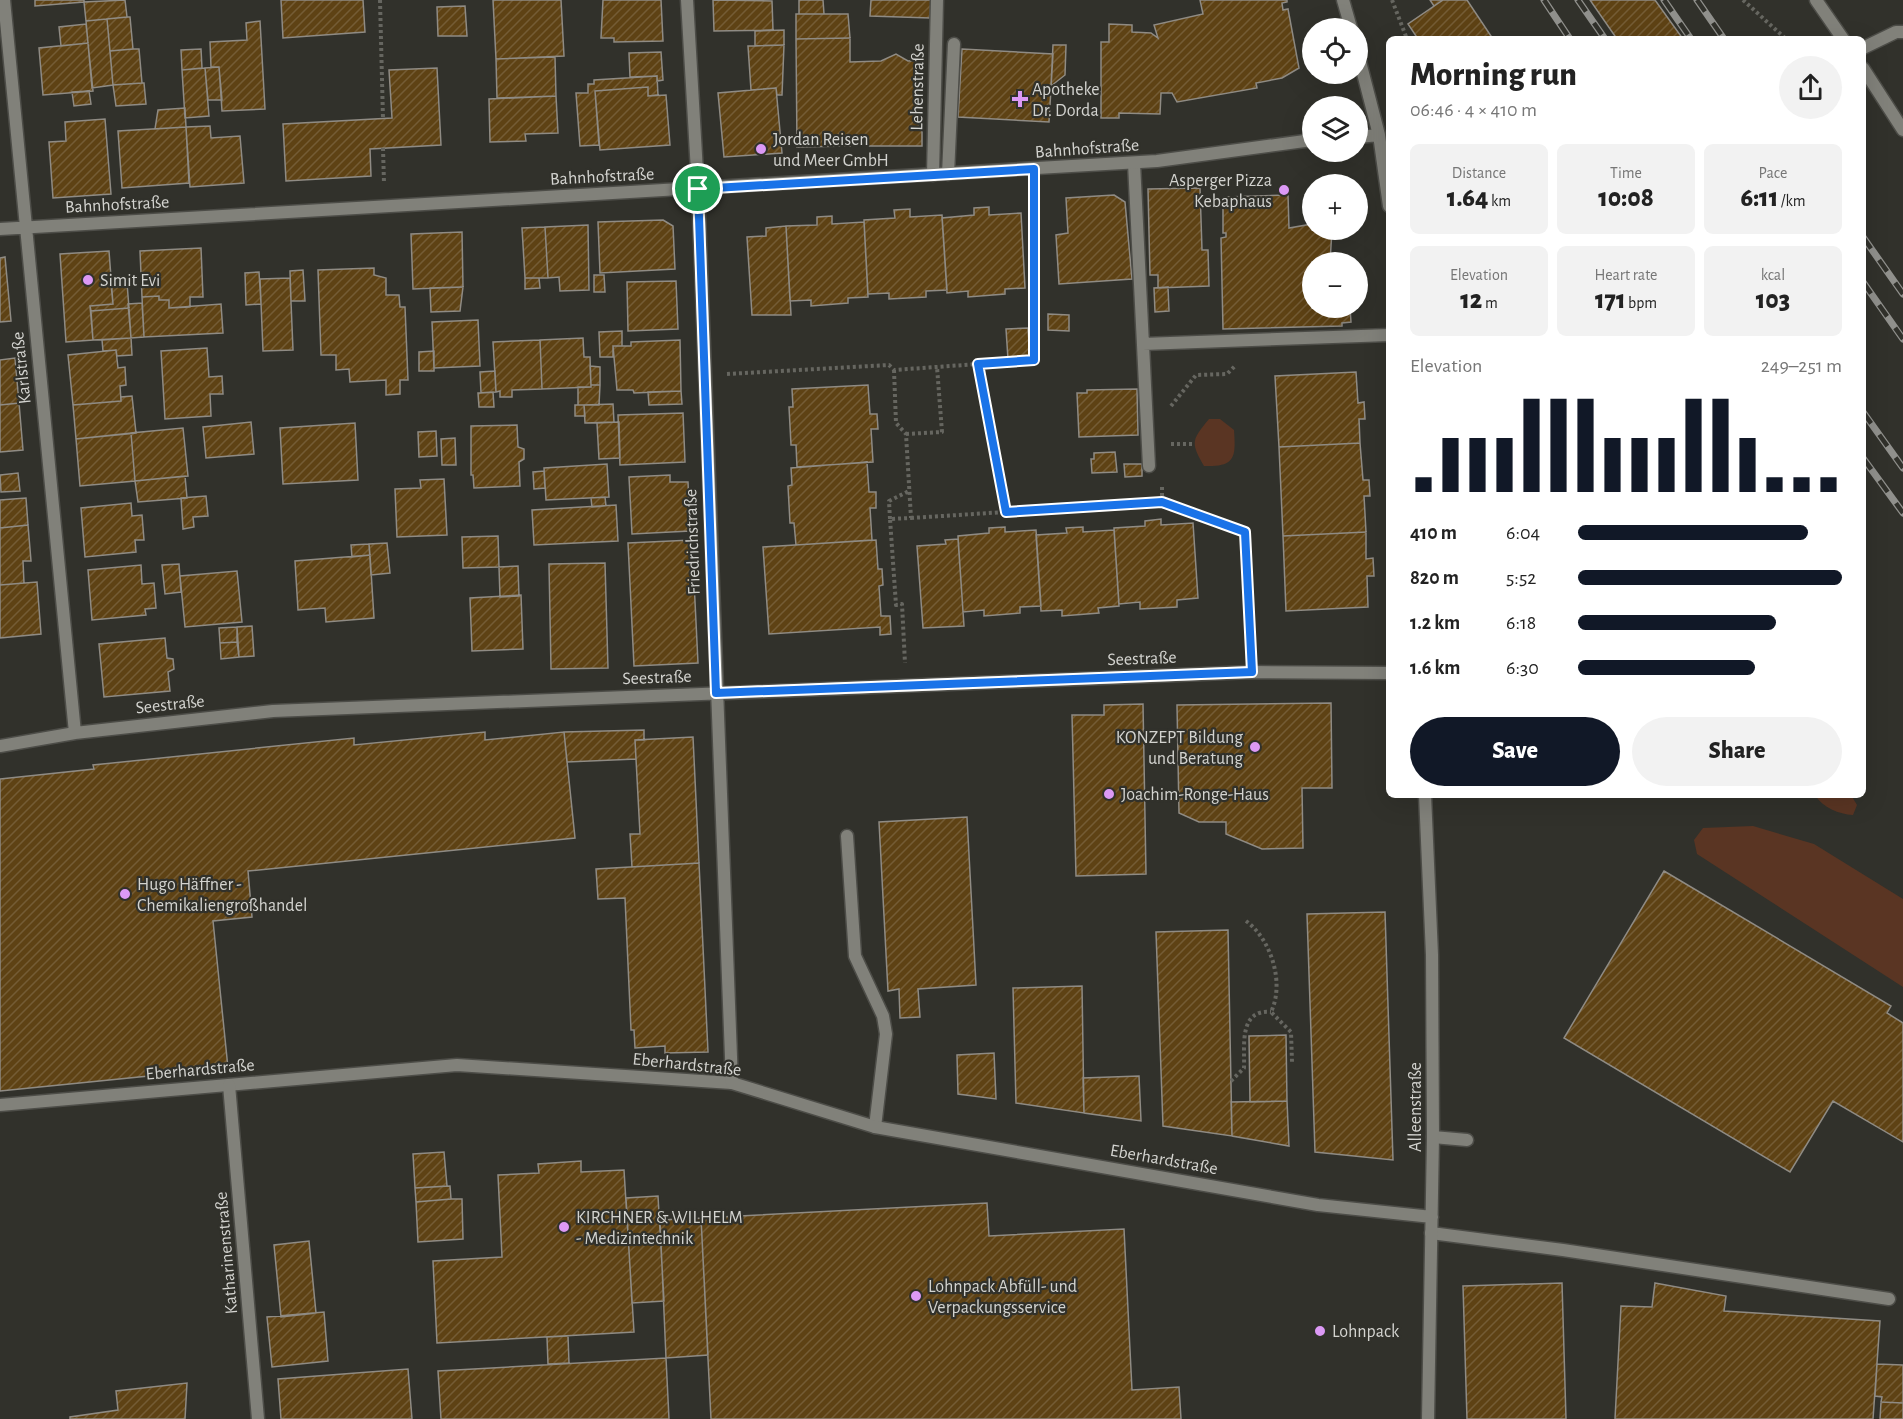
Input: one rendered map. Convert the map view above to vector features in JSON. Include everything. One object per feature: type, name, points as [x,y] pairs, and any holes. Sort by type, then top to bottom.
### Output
[{"type":"street","name":"Karlstraße","points":[[4,0],[75,733]]},
{"type":"street","name":"Friedrichstraße","points":[[687,0],[698,189],[732,1083]]},
{"type":"street","name":"Lehenstraße","points":[[933,175],[937,0]]},
{"type":"street","points":[[1343,0],[1348,18]]},
{"type":"street","points":[[1816,0],[1841,36]]},
{"type":"street","points":[[1866,47],[1896,32],[1903,32]]},
{"type":"street","points":[[948,174],[954,44]]},
{"type":"street","points":[[1866,73],[1903,130]]},
{"type":"street","points":[[1366,84],[1379,135],[1386,183]]},
{"type":"street","points":[[1368,136],[1379,135]]},
{"type":"street","name":"Bahnhofstraße","points":[[0,230],[1134,163],[1302,141]]},
{"type":"street","points":[[1134,163],[1149,466]]},
{"type":"street","points":[[1143,344],[1386,335]]},
{"type":"street","name":"Seestraße","points":[[0,746],[75,733],[273,711],[1252,672],[1386,673]]},
{"type":"street","name":"Alleenstraße","points":[[1425,798],[1432,955],[1433,1137],[1428,1419]]},
{"type":"street","points":[[847,836],[855,956],[883,1016],[886,1034],[875,1126]]},
{"type":"street","name":"Eberhardstraße","points":[[0,1105],[457,1065],[732,1083],[875,1126],[1318,1205],[1432,1217]]},
{"type":"street","name":"Katharinenstraße","points":[[230,1085],[258,1419]]},
{"type":"street","points":[[1433,1137],[1467,1140]]},
{"type":"street","points":[[1431,1233],[1575,1251],[1889,1299]]},
{"type":"path","points":[[380,0],[383,119]]},
{"type":"path","points":[[1392,0],[1406,36]]},
{"type":"path","points":[[1743,0],[1783,36]]},
{"type":"path","points":[[383,148],[384,176]]},
{"type":"path","points":[[894,370],[1034,360],[1034,169]]},
{"type":"path","points":[[978,364],[1006,512]]},
{"type":"path","points":[[1168,414],[1168,410],[1196,375],[1227,374],[1236,365],[1248,364]]},
{"type":"path","points":[[704,375],[889,365],[894,370],[896,423],[906,434],[911,518]]},
{"type":"path","points":[[906,434],[942,432],[937,367]]},
{"type":"path","points":[[1167,450],[1170,444],[1169,434]]},
{"type":"path","points":[[1170,444],[1194,444]]},
{"type":"path","points":[[1162,502],[1163,479]]},
{"type":"path","points":[[906,668],[902,604],[896,605],[889,501],[909,491]]},
{"type":"path","points":[[890,519],[1162,502],[1245,532],[1252,672]]},
{"type":"path","points":[[1246,921],[1258,930],[1266,941],[1272,960],[1275,1002],[1271,1011]]},
{"type":"path","points":[[1231,1081],[1245,1068],[1245,1029],[1249,1020],[1264,1011],[1271,1011],[1291,1032],[1292,1062]]},
{"type":"shaded area","points":[[1209,419],[1220,419],[1234,430],[1234,454],[1228,462],[1222,465],[1204,466],[1196,451],[1196,437]]},
{"type":"shaded area","points":[[1817,798],[1853,798],[1857,805],[1853,815],[1832,810]]},
{"type":"shaded area","points":[[1753,826],[1814,844],[1903,899],[1903,987],[1697,854],[1694,840],[1703,828]]},
{"type":"building","points":[[35,0],[84,0],[84,2],[35,6]]},
{"type":"building","points":[[125,0],[127,17],[86,21],[84,2]]},
{"type":"building","points":[[281,0],[363,0],[365,32],[283,38]]},
{"type":"building","points":[[493,0],[561,0],[564,56],[496,59]]},
{"type":"building","points":[[603,0],[661,0],[663,41],[614,42],[614,38],[601,38]]},
{"type":"building","points":[[713,0],[772,1],[773,30],[714,31]]},
{"type":"building","points":[[799,0],[823,0],[824,14],[799,14]]},
{"type":"building","points":[[871,0],[931,0],[930,18],[870,16]]},
{"type":"building","points":[[1200,0],[1287,0],[1282,3],[1283,10],[1288,9],[1299,68],[1282,78],[1256,83],[1257,88],[1177,102],[1172,93],[1161,93],[1160,114],[1119,113],[1119,118],[1101,118],[1101,42],[1109,42],[1109,24],[1132,25],[1132,32],[1151,33],[1158,38],[1154,25],[1203,14]]},
{"type":"building","points":[[1430,0],[1443,0],[1434,6]]},
{"type":"building","points":[[1443,0],[1467,0],[1491,36],[1416,36],[1408,24]]},
{"type":"building","points":[[1590,0],[1655,0],[1681,36],[1615,36]]},
{"type":"building","points":[[465,6],[467,36],[438,36],[437,7]]},
{"type":"building","points":[[796,14],[848,14],[850,38],[796,39]]},
{"type":"building","points":[[130,17],[133,49],[110,51],[107,19]]},
{"type":"building","points":[[107,19],[113,85],[92,88],[86,21]]},
{"type":"building","points":[[260,21],[265,109],[222,111],[219,67],[211,67],[210,42],[247,40],[246,23]]},
{"type":"building","points":[[86,24],[88,43],[61,46],[59,27]]},
{"type":"building","points":[[784,30],[784,45],[755,46],[755,31]]},
{"type":"building","points":[[850,38],[850,62],[881,61],[896,54],[908,61],[922,60],[922,146],[868,146],[868,137],[850,137],[850,146],[797,147],[796,39]]},
{"type":"building","points":[[88,43],[93,91],[43,95],[39,48]]},
{"type":"building","points":[[784,45],[782,95],[777,95],[776,88],[751,90],[748,46]]},
{"type":"building","points":[[1053,45],[1066,45],[1065,75],[1051,86]]},
{"type":"building","points":[[139,49],[142,83],[113,85],[110,51]]},
{"type":"building","points":[[201,49],[202,68],[182,70],[181,50]]},
{"type":"building","points":[[962,49],[1053,54],[1049,122],[958,117]]},
{"type":"building","points":[[661,52],[663,80],[657,81],[657,76],[630,77],[629,53]]},
{"type":"building","points":[[555,57],[556,96],[497,98],[496,59]]},
{"type":"building","points":[[219,67],[222,100],[208,100],[205,68]]},
{"type":"building","points":[[205,68],[209,116],[185,118],[182,70]]},
{"type":"building","points":[[437,68],[441,145],[370,149],[371,176],[286,181],[283,124],[392,118],[389,70]]},
{"type":"building","points":[[657,76],[658,95],[648,96],[648,87],[595,91],[599,145],[580,146],[576,93],[588,93],[588,84],[594,84],[594,80]]},
{"type":"building","points":[[144,83],[146,104],[116,106],[113,85]]},
{"type":"building","points":[[648,87],[648,96],[666,95],[670,145],[600,150],[595,91]]},
{"type":"building","points":[[776,88],[782,153],[724,157],[718,93]]},
{"type":"building","points":[[89,91],[91,104],[74,106],[72,92]]},
{"type":"building","points":[[556,96],[558,133],[525,134],[526,141],[490,142],[489,99]]},
{"type":"building","points":[[185,108],[186,127],[155,129],[158,110]]},
{"type":"building","points":[[105,119],[111,194],[53,198],[49,142],[66,141],[65,122]]},
{"type":"building","points":[[210,126],[211,138],[240,136],[244,183],[190,187],[186,127]]},
{"type":"building","points":[[186,127],[189,183],[122,188],[118,131]]},
{"type":"building","points":[[1200,188],[1202,250],[1208,250],[1209,286],[1158,288],[1158,275],[1150,275],[1148,189]]},
{"type":"building","points":[[1114,195],[1125,202],[1132,279],[1059,284],[1056,235],[1068,233],[1066,198]]},
{"type":"building","points":[[1288,195],[1289,228],[1302,226],[1302,240],[1331,240],[1331,252],[1302,252],[1302,318],[1351,318],[1351,322],[1342,323],[1342,326],[1223,329],[1221,238],[1226,237],[1226,233],[1223,233],[1223,208],[1226,208],[1226,197]]},
{"type":"building","points":[[989,207],[989,215],[1021,213],[1025,288],[1005,289],[1005,294],[968,297],[968,291],[947,293],[942,218],[974,215],[974,208]]},
{"type":"building","points":[[910,209],[910,217],[942,215],[947,290],[926,291],[926,297],[889,299],[889,293],[868,294],[864,220],[895,218],[894,210]]},
{"type":"building","points":[[832,216],[832,224],[864,222],[868,297],[848,298],[848,303],[811,306],[811,300],[790,301],[786,226],[817,225],[817,217]]},
{"type":"building","points":[[663,220],[673,226],[675,269],[600,273],[598,222]]},
{"type":"building","points":[[588,225],[589,290],[560,291],[559,277],[548,278],[545,227]]},
{"type":"building","points":[[786,226],[791,315],[752,315],[747,237],[766,236],[766,228]]},
{"type":"building","points":[[545,227],[548,278],[525,278],[522,228]]},
{"type":"building","points":[[462,232],[463,287],[413,289],[411,234]]},
{"type":"building","points":[[201,248],[203,297],[190,297],[190,307],[169,308],[169,300],[159,300],[159,296],[142,297],[140,251]]},
{"type":"building","points":[[109,251],[113,304],[90,306],[93,340],[66,342],[60,254]]},
{"type":"building","points":[[5,257],[11,321],[0,322],[0,258]]},
{"type":"building","points":[[374,268],[374,275],[386,278],[386,295],[399,295],[400,307],[405,307],[408,380],[400,380],[400,394],[386,395],[386,380],[350,382],[349,369],[336,370],[336,355],[321,355],[318,270]]},
{"type":"building","points":[[303,270],[305,301],[291,301],[290,271]]},
{"type":"building","points":[[259,272],[261,304],[246,305],[245,273]]},
{"type":"building","points":[[594,275],[604,275],[605,292],[594,292]]},
{"type":"building","points":[[290,278],[293,350],[263,351],[260,279]]},
{"type":"building","points":[[525,278],[539,278],[540,288],[525,289]]},
{"type":"building","points":[[676,281],[678,329],[628,331],[627,282]]},
{"type":"building","points":[[127,283],[129,308],[91,311],[90,306],[113,304],[111,284]]},
{"type":"building","points":[[463,287],[460,311],[431,312],[430,288]]},
{"type":"building","points":[[1168,287],[1169,311],[1155,312],[1154,288]]},
{"type":"building","points":[[159,296],[159,300],[169,300],[169,308],[221,304],[223,333],[144,337],[142,297]]},
{"type":"building","points":[[142,303],[144,337],[131,338],[128,304]]},
{"type":"building","points":[[129,308],[131,338],[93,340],[91,311]]},
{"type":"building","points":[[1048,314],[1069,315],[1069,331],[1048,330]]},
{"type":"building","points":[[478,320],[480,366],[434,368],[432,322]]},
{"type":"building","points":[[1028,328],[1030,358],[1008,359],[1006,329]]},
{"type":"building","points":[[622,331],[622,346],[613,346],[613,357],[600,357],[599,332]]},
{"type":"building","points":[[131,338],[132,355],[117,356],[116,350],[103,351],[102,340]]},
{"type":"building","points":[[583,338],[584,357],[590,357],[591,387],[542,389],[540,340]]},
{"type":"building","points":[[540,340],[542,389],[512,390],[512,397],[500,397],[500,391],[496,392],[493,342]]},
{"type":"building","points":[[680,340],[681,391],[634,393],[633,390],[617,390],[613,346],[631,346],[631,342]]},
{"type":"building","points":[[207,348],[209,377],[222,376],[223,394],[210,394],[211,416],[165,419],[161,351]]},
{"type":"building","points":[[116,350],[118,368],[125,367],[126,385],[120,386],[121,401],[73,405],[68,355]]},
{"type":"building","points":[[434,351],[434,371],[419,371],[419,352]]},
{"type":"building","points":[[15,358],[19,403],[0,405],[0,360]]},
{"type":"building","points":[[590,366],[600,367],[600,385],[591,385]]},
{"type":"building","points":[[495,371],[496,392],[481,393],[480,372]]},
{"type":"building","points":[[1356,372],[1358,403],[1364,402],[1365,419],[1359,419],[1360,443],[1279,447],[1275,376]]},
{"type":"building","points":[[591,385],[600,385],[599,405],[578,405],[578,387],[591,387]]},
{"type":"building","points":[[868,385],[870,414],[877,414],[878,429],[871,429],[873,462],[797,467],[796,445],[791,445],[789,407],[793,407],[792,389]]},
{"type":"building","points":[[1137,389],[1138,435],[1079,437],[1077,393],[1087,393],[1087,390]]},
{"type":"building","points":[[681,391],[682,404],[649,405],[648,392]]},
{"type":"building","points":[[493,392],[494,407],[479,407],[478,393]]},
{"type":"building","points":[[132,396],[136,433],[76,439],[73,405],[121,401],[121,397]]},
{"type":"building","points":[[19,403],[23,450],[0,452],[0,405]]},
{"type":"building","points":[[613,404],[614,422],[585,423],[584,405]]},
{"type":"building","points":[[575,405],[584,405],[585,416],[575,416]]},
{"type":"building","points":[[683,413],[685,462],[620,465],[618,415]]},
{"type":"building","points":[[251,422],[254,454],[206,458],[203,427]]},
{"type":"building","points":[[619,422],[620,458],[599,459],[597,423]]},
{"type":"building","points":[[355,423],[358,480],[283,484],[280,428]]},
{"type":"building","points":[[517,425],[518,447],[524,449],[524,459],[519,462],[520,486],[474,488],[473,475],[471,475],[471,426]]},
{"type":"building","points":[[183,428],[188,476],[135,481],[131,433]]},
{"type":"building","points":[[436,431],[437,456],[419,457],[418,432]]},
{"type":"building","points":[[131,433],[135,481],[80,486],[76,439]]},
{"type":"building","points":[[455,438],[456,465],[442,465],[441,439]]},
{"type":"building","points":[[1360,443],[1363,480],[1369,480],[1370,496],[1364,496],[1366,532],[1283,536],[1279,447]]},
{"type":"building","points":[[1115,452],[1117,472],[1092,473],[1091,459],[1094,459],[1094,453]]},
{"type":"building","points":[[867,462],[869,492],[876,492],[876,508],[870,508],[872,540],[796,545],[794,523],[790,523],[788,486],[792,485],[791,468]]},
{"type":"building","points":[[607,464],[609,497],[546,500],[544,468]]},
{"type":"building","points":[[1124,464],[1142,464],[1142,476],[1125,477]]},
{"type":"building","points":[[544,471],[545,488],[534,489],[533,472]]},
{"type":"building","points":[[18,473],[20,491],[1,492],[0,475]]},
{"type":"building","points":[[670,475],[670,482],[688,482],[690,531],[632,534],[629,477]]},
{"type":"building","points":[[185,476],[187,498],[138,502],[135,481]]},
{"type":"building","points":[[444,479],[447,535],[397,537],[395,489],[421,488],[420,480]]},
{"type":"building","points":[[206,496],[208,516],[193,517],[194,527],[183,529],[181,498]]},
{"type":"building","points":[[605,497],[606,506],[592,507],[591,498]]},
{"type":"building","points":[[26,498],[28,525],[0,528],[0,500]]},
{"type":"building","points":[[131,503],[132,516],[142,515],[144,540],[135,540],[136,552],[85,557],[81,508]]},
{"type":"building","points":[[616,505],[618,541],[534,545],[532,510]]},
{"type":"building","points":[[1161,519],[1161,525],[1193,523],[1198,598],[1177,600],[1177,607],[1140,609],[1140,602],[1119,604],[1114,528],[1145,526],[1145,521]]},
{"type":"building","points":[[28,525],[31,561],[23,561],[24,583],[0,585],[0,528]]},
{"type":"building","points":[[1005,527],[1005,532],[1036,530],[1041,606],[1020,607],[1020,613],[984,616],[984,610],[963,612],[958,536],[989,533],[989,528]]},
{"type":"building","points":[[1083,527],[1083,532],[1114,530],[1119,606],[1098,608],[1099,613],[1062,616],[1062,610],[1041,611],[1036,535],[1067,533],[1066,528]]},
{"type":"building","points":[[1366,532],[1366,559],[1373,558],[1374,576],[1367,576],[1368,607],[1286,611],[1283,536]]},
{"type":"building","points":[[498,536],[499,567],[463,568],[462,537]]},
{"type":"building","points":[[958,539],[964,626],[923,628],[917,546],[946,544],[945,540]]},
{"type":"building","points":[[692,540],[698,663],[634,666],[628,543]]},
{"type":"building","points":[[876,540],[878,569],[882,569],[883,585],[879,586],[881,616],[890,616],[891,634],[880,635],[880,627],[769,634],[763,547]]},
{"type":"building","points":[[387,543],[390,573],[371,575],[369,544]]},
{"type":"building","points":[[369,544],[370,555],[352,557],[351,545]]},
{"type":"building","points":[[370,555],[374,618],[326,622],[325,608],[298,610],[295,561]]},
{"type":"building","points":[[605,563],[608,668],[551,669],[549,564]]},
{"type":"building","points":[[179,564],[181,592],[165,594],[162,565]]},
{"type":"building","points":[[141,565],[142,584],[154,583],[156,608],[145,609],[146,615],[92,620],[88,570]]},
{"type":"building","points":[[518,566],[519,596],[500,597],[499,567]]},
{"type":"building","points":[[237,571],[242,622],[185,627],[180,576]]},
{"type":"building","points":[[37,582],[41,634],[0,638],[0,585]]},
{"type":"building","points":[[521,595],[523,649],[472,651],[470,598]]},
{"type":"building","points":[[252,626],[254,656],[239,657],[237,627]]},
{"type":"building","points":[[237,627],[237,642],[220,643],[219,628]]},
{"type":"building","points":[[165,638],[167,658],[173,659],[174,669],[168,672],[170,691],[104,697],[99,644]]},
{"type":"building","points":[[237,642],[239,657],[221,659],[220,643]]},
{"type":"building","name":"KONZEPT Bildung und Beratung","points":[[1331,703],[1332,788],[1302,788],[1303,848],[1262,849],[1226,834],[1226,822],[1199,822],[1179,813],[1177,705]]},
{"type":"building","name":"Joachim-Ronge-Haus","points":[[1143,704],[1146,874],[1076,876],[1072,715],[1104,715],[1104,705]]},
{"type":"building","points":[[644,730],[644,740],[635,740],[636,759],[567,762],[564,732]]},
{"type":"building","name":"Hugo Häffner - Chemikaliengroßhandel","points":[[485,732],[485,740],[564,732],[575,838],[248,871],[252,917],[213,921],[228,1068],[0,1091],[0,779],[94,769],[93,765],[354,738],[354,745]]},
{"type":"building","points":[[693,737],[699,863],[632,867],[630,834],[640,834],[635,740]]},
{"type":"building","points":[[967,817],[976,985],[918,989],[920,1017],[900,1018],[899,989],[888,991],[879,822]]},
{"type":"building","points":[[699,863],[708,1052],[665,1053],[665,1046],[635,1048],[634,1030],[631,1030],[625,898],[598,899],[596,869]]},
{"type":"building","points":[[1664,871],[1891,1006],[1887,1013],[1903,1023],[1903,1142],[1833,1101],[1790,1172],[1564,1038]]},
{"type":"building","points":[[1385,912],[1393,1160],[1315,1152],[1307,914]]},
{"type":"building","points":[[1228,930],[1232,1136],[1163,1126],[1156,932]]},
{"type":"building","points":[[1082,986],[1084,1113],[1016,1103],[1013,988]]},
{"type":"building","points":[[1286,1035],[1287,1101],[1250,1102],[1249,1036]]},
{"type":"building","points":[[994,1053],[996,1099],[958,1094],[957,1055]]},
{"type":"building","points":[[1139,1076],[1141,1121],[1084,1113],[1083,1078]]},
{"type":"building","points":[[1287,1101],[1289,1146],[1232,1136],[1231,1102]]},
{"type":"building","points":[[444,1152],[447,1186],[415,1188],[413,1154]]},
{"type":"building","name":"KIRCHNER & WILHELM - Medizintechnik","points":[[581,1161],[581,1172],[624,1170],[634,1332],[437,1343],[433,1261],[502,1257],[498,1175],[539,1173],[538,1164]]},
{"type":"building","points":[[450,1186],[451,1199],[416,1202],[415,1188]]},
{"type":"building","points":[[658,1196],[664,1301],[632,1303],[626,1198]]},
{"type":"building","points":[[462,1199],[463,1239],[418,1242],[416,1202]]},
{"type":"building","name":"Lohnpack Abfüll- und Verpackungsservice","points":[[987,1203],[989,1236],[1124,1229],[1132,1390],[1179,1387],[1181,1419],[711,1419],[701,1218]]},
{"type":"building","points":[[701,1218],[708,1355],[666,1358],[660,1220]]},
{"type":"building","points":[[309,1241],[316,1313],[281,1317],[274,1245]]},
{"type":"building","points":[[1562,1283],[1566,1419],[1467,1419],[1463,1286]]},
{"type":"building","points":[[1655,1283],[1726,1296],[1724,1311],[1880,1321],[1873,1419],[1615,1419],[1621,1306],[1652,1307]]},
{"type":"building","points":[[324,1312],[328,1361],[272,1367],[267,1317]]},
{"type":"building","points":[[568,1336],[569,1363],[548,1364],[547,1337]]},
{"type":"building","points":[[666,1358],[669,1419],[441,1419],[438,1371]]},
{"type":"building","points":[[1877,1364],[1903,1365],[1903,1403],[1881,1402],[1882,1397],[1875,1396]]},
{"type":"building","points":[[408,1369],[412,1419],[281,1419],[278,1379]]},
{"type":"building","points":[[187,1383],[185,1419],[70,1419],[70,1417],[118,1410],[116,1391]]},
{"type":"building","points":[[1881,1402],[1903,1403],[1903,1419],[1880,1419]]},
{"type":"railway","points":[[1544,0],[1568,36]]},
{"type":"railway","points":[[1578,0],[1603,36]]},
{"type":"railway","points":[[1664,0],[1689,36]]},
{"type":"railway","points":[[1697,0],[1722,36]]},
{"type":"railway","points":[[1866,241],[1903,294]]},
{"type":"railway","points":[[1866,286],[1903,339]]},
{"type":"railway","points":[[1866,416],[1903,468]]},
{"type":"railway","points":[[1866,462],[1903,513]]},
{"type":"place","name":"Apotheke Dr. Dorda","points":[[1020,99]]},
{"type":"place","name":"Jordan Reisen und Meer GmbH","points":[[761,149]]},
{"type":"place","name":"Asperger Pizza Kebaphaus","points":[[1284,190]]},
{"type":"place","name":"Simit Evi","points":[[88,280]]},
{"type":"place","name":"KONZEPT Bildung und Beratung","points":[[1255,747]]},
{"type":"place","name":"Joachim-Ronge-Haus","points":[[1109,794]]},
{"type":"place","name":"Hugo Häffner - Chemikaliengroßhandel","points":[[125,894]]},
{"type":"place","name":"KIRCHNER & WILHELM - Medizintechnik","points":[[564,1227]]},
{"type":"place","name":"Lohnpack Abfüll- und Verpackungsservice","points":[[916,1296]]},
{"type":"place","name":"Lohnpack","points":[[1320,1331]]},
{"type":"route","points":[[1034,169],[1034,360],[978,364],[1006,512],[1162,502],[1245,532],[1252,672],[716,693],[698,189],[1034,169]]}]
